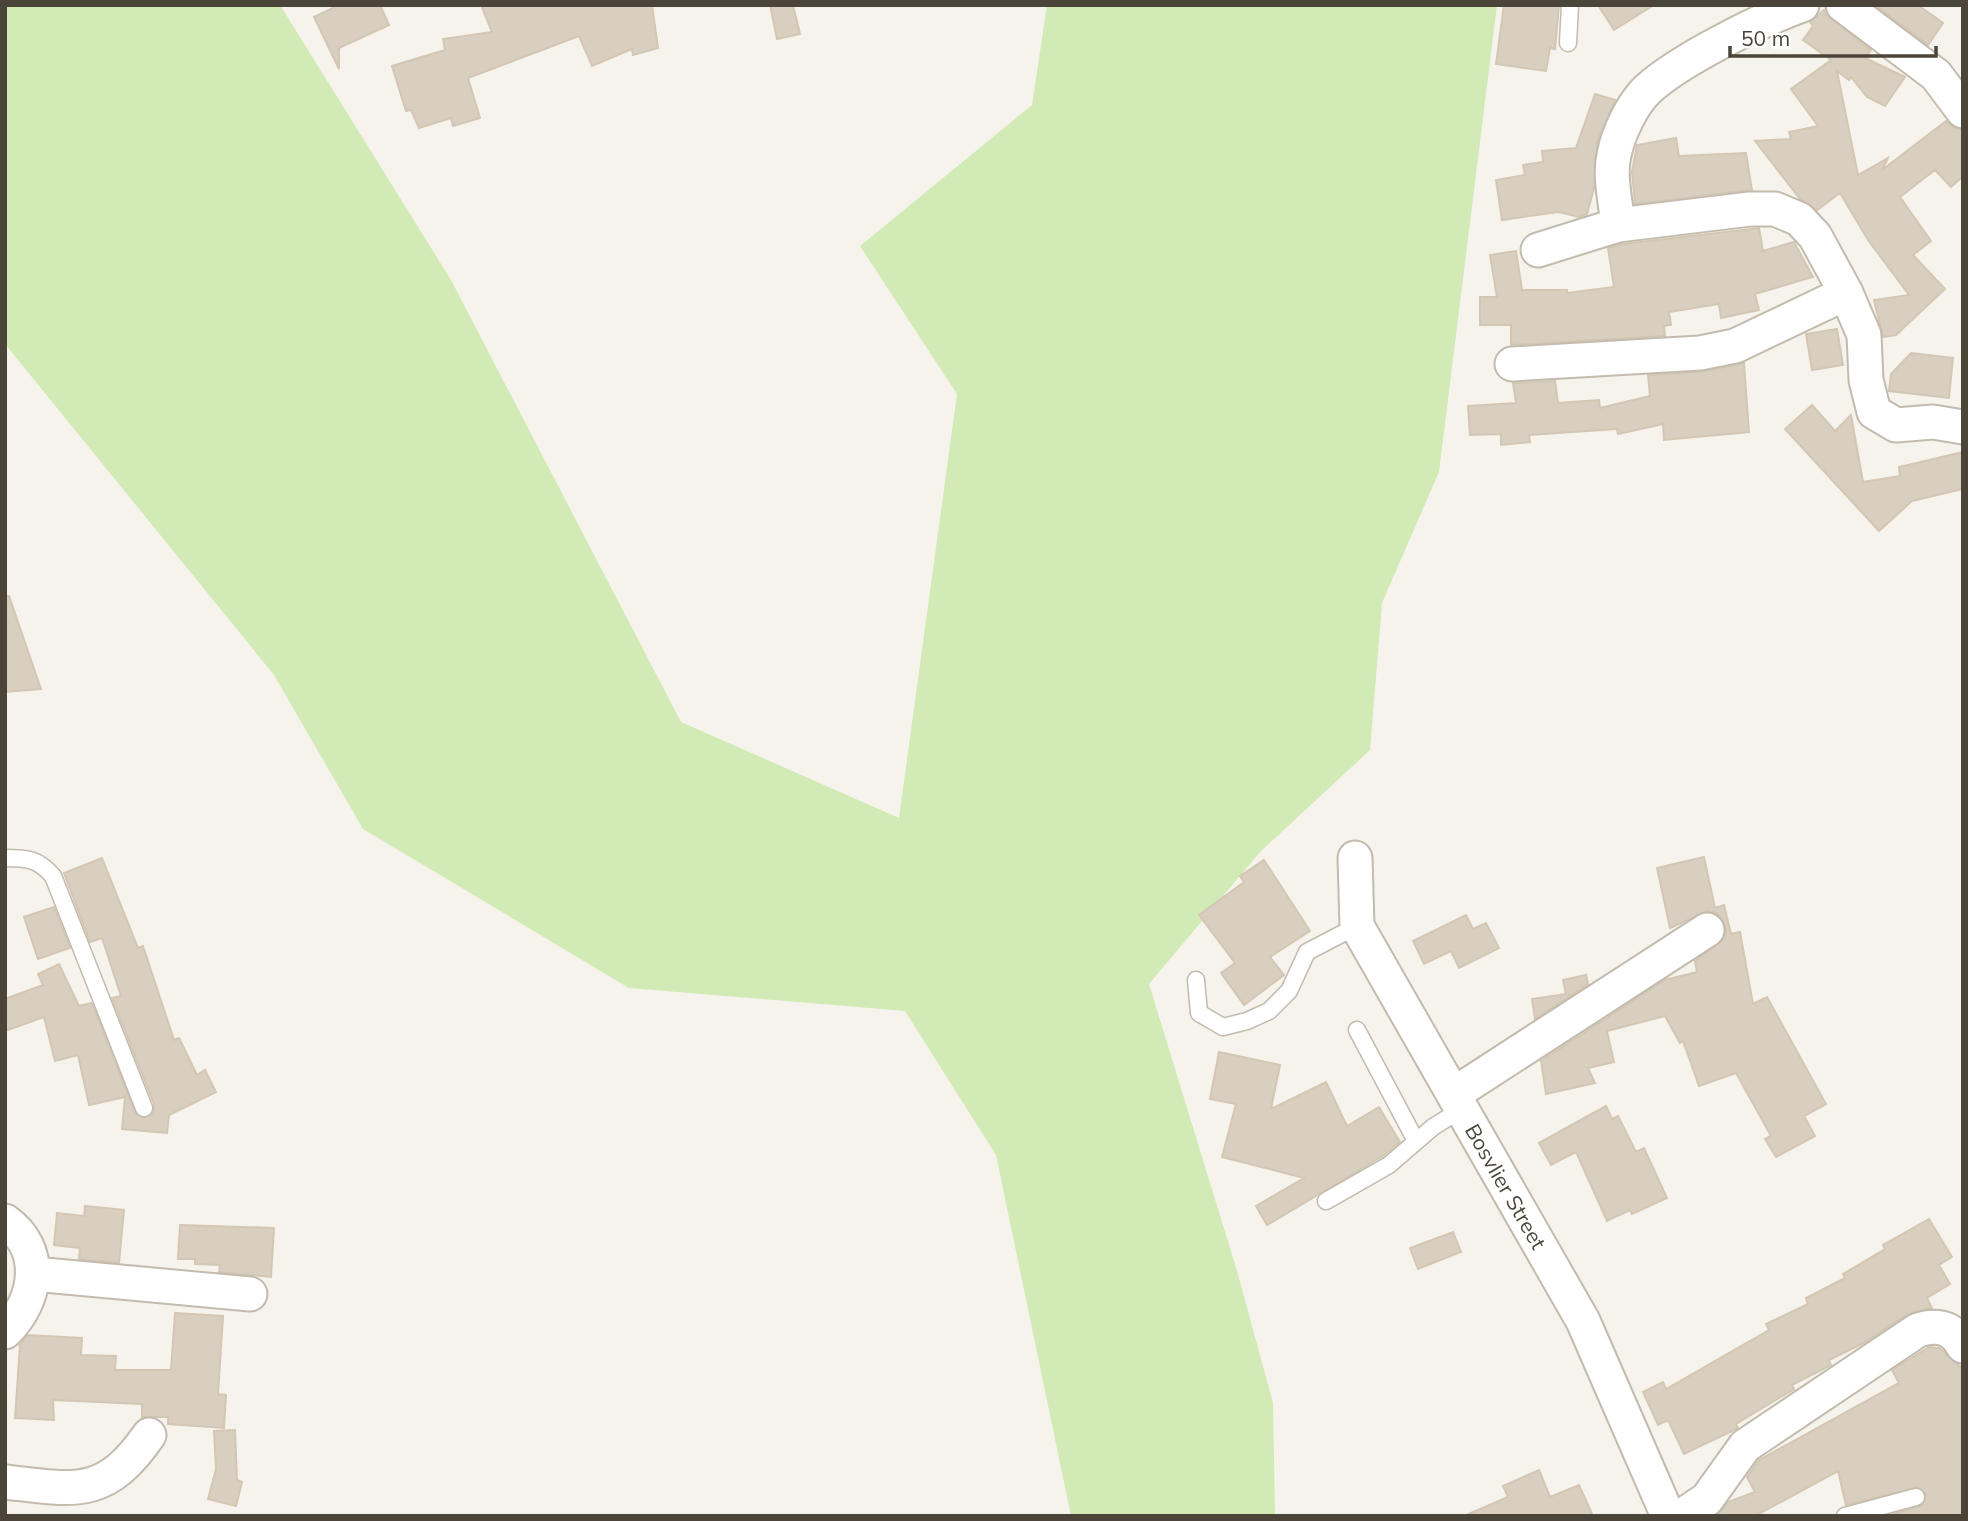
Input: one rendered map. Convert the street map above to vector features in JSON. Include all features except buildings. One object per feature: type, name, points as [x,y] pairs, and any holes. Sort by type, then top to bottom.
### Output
[{"type":"street","points":[[1618,225],[1613,157],[1627,120],[1647,90],[1688,62],[1770,16],[1802,5]]},
{"type":"street","points":[[1843,5],[1936,75],[1963,111]]},
{"type":"street","points":[[1538,250],[1618,225],[1750,209],[1775,209],[1800,219],[1815,236],[1846,293],[1864,335],[1866,380],[1874,412],[1896,425],[1933,422],[1963,427]]},
{"type":"street","points":[[1512,364],[1699,353],[1735,346],[1846,293]]},
{"type":"street","name":"Bosvlier Street","points":[[1356,858],[1357,926],[1583,1321],[1668,1516]]},
{"type":"street","points":[[1458,1102],[1707,930]]},
{"type":"street","points":[[5,1221],[18,1230],[32,1256],[34,1273],[30,1297],[5,1332]]},
{"type":"street","points":[[34,1273],[250,1294]]},
{"type":"street","points":[[1682,1516],[1707,1499],[1745,1446],[1918,1330],[1932,1325],[1948,1329],[1963,1346]]},
{"type":"street","points":[[5,1482],[85,1488],[109,1478],[136,1454],[149,1435]]},
{"type":"lane","points":[[1568,43],[1570,5]]},
{"type":"lane","points":[[5,858],[31,858],[42,864],[53,876],[144,1108]]},
{"type":"lane","points":[[1196,980],[1199,1013],[1223,1027],[1247,1021],[1269,1011],[1289,991],[1307,952],[1357,926]]},
{"type":"lane","points":[[1357,1030],[1416,1141]]},
{"type":"lane","points":[[1325,1201],[1390,1165],[1458,1102]]},
{"type":"lane","points":[[1845,1516],[1916,1497]]},
{"type":"green space","points":[[5,5],[280,5],[451,280],[681,722],[899,818],[957,394],[860,246],[1032,105],[1047,5],[1497,5],[1439,472],[1382,603],[1370,750],[1260,852],[1149,984],[1237,1271],[1273,1403],[1275,1516],[1071,1516],[996,1155],[905,1011],[629,988],[363,829],[274,675],[5,344]]}]
